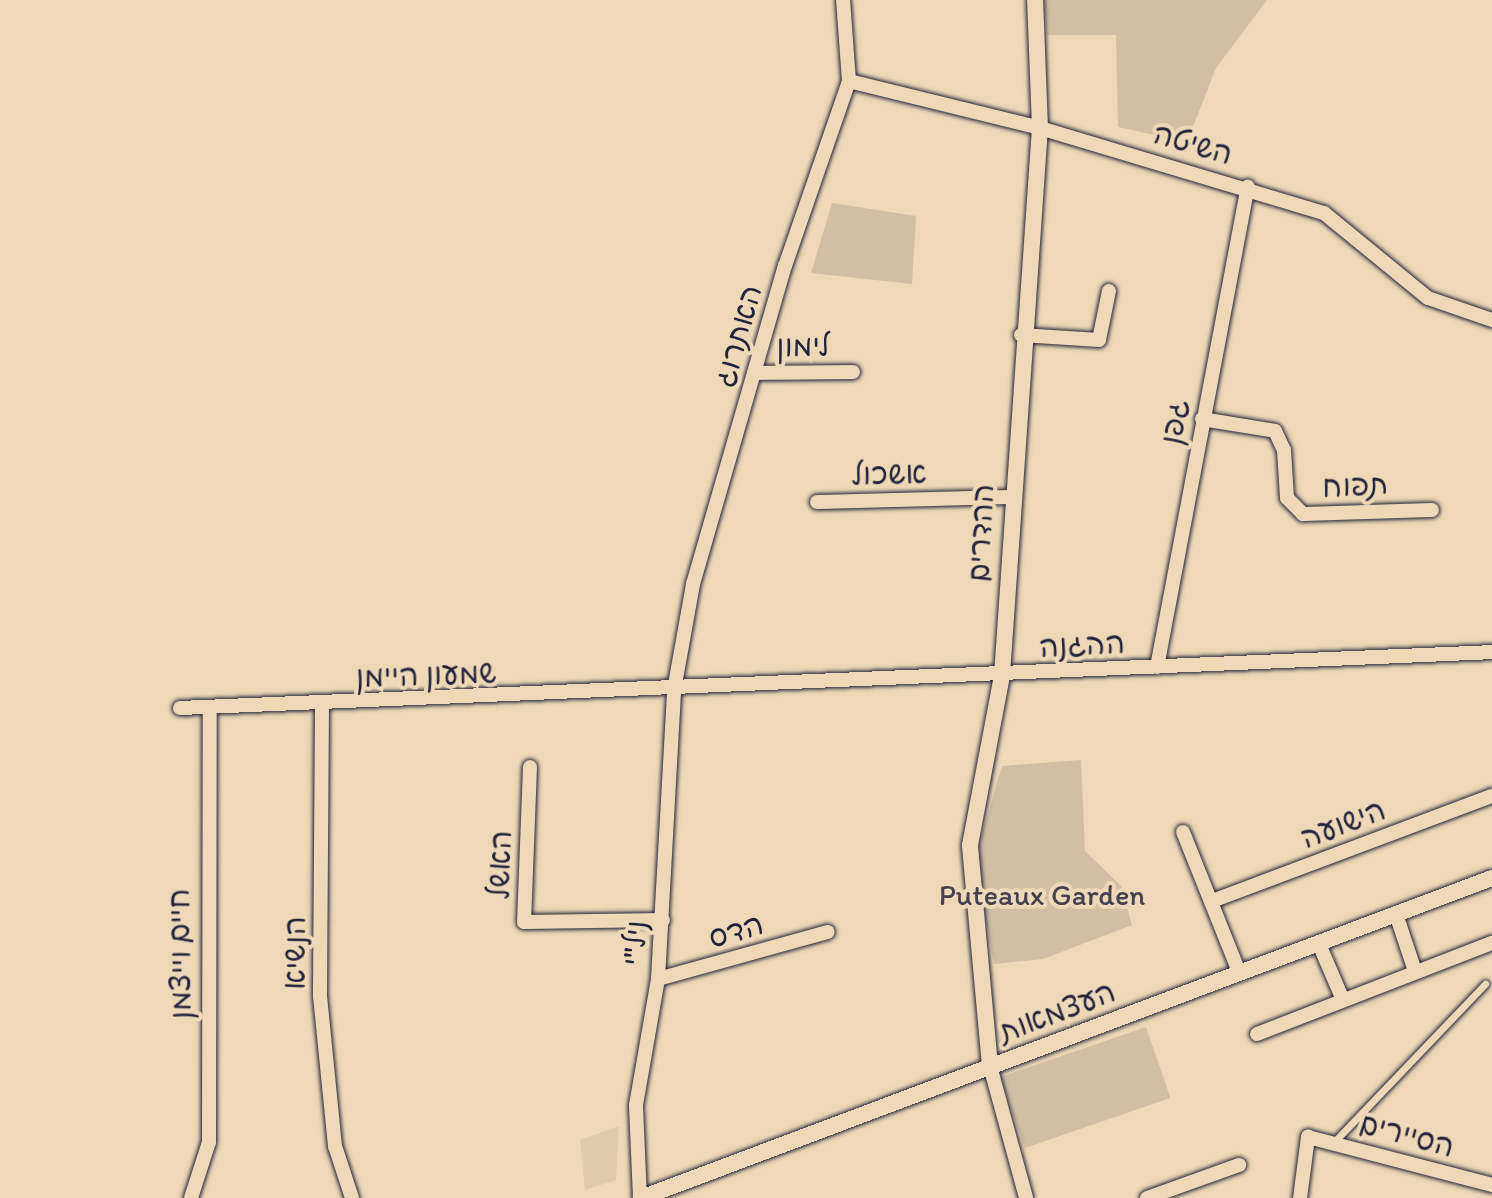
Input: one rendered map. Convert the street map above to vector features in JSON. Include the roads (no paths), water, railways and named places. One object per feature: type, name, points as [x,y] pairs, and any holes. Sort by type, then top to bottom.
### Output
[{"type":"street","name":"האתרוג","points":[[674,690],[693,584],[754,373],[849,81],[843,0]]},
{"type":"street","name":"ההדרים","points":[[990,1066],[970,845],[1002,675],[1021,335],[1040,128],[1035,0]]},
{"type":"street","name":"השיטה","points":[[849,81],[1040,128],[1248,187],[1324,213],[1428,298],[1492,320]]},
{"type":"street","name":"גפן","points":[[1157,667],[1248,187]]},
{"type":"street","points":[[1021,335],[1099,340],[1109,291]]},
{"type":"street","name":"לימון","points":[[754,373],[853,372]]},
{"type":"street","name":"תפוח","points":[[1202,419],[1275,431],[1284,450],[1287,498],[1303,514],[1432,510]]},
{"type":"street","name":"אשכול","points":[[817,502],[1011,497]]},
{"type":"street","name":"ההגנה","points":[[674,690],[1492,652]]},
{"type":"street","name":"שמעון היימן","points":[[180,708],[674,690]]},
{"type":"street","name":"ניל\"י","points":[[640,1198],[636,1105],[658,979],[674,690]]},
{"type":"street","name":"הנשיא","points":[[322,705],[320,996],[335,1146],[352,1198]]},
{"type":"street","name":"חיים וייצמן","points":[[191,1198],[209,1142],[210,707]]},
{"type":"street","name":"האשל","points":[[530,767],[524,922],[663,920]]},
{"type":"street","name":"הישועה","points":[[1212,901],[1492,796]]},
{"type":"street","points":[[1183,832],[1239,972]]},
{"type":"street","name":"העצמאות","points":[[640,1198],[1492,878]]},
{"type":"street","points":[[1396,914],[1415,971]]},
{"type":"street","name":"הדס","points":[[658,979],[828,932]]},
{"type":"street","points":[[1257,1034],[1492,943]]},
{"type":"street","points":[[1319,944],[1343,1000]]},
{"type":"street","points":[[990,1066],[1026,1198]]},
{"type":"street","name":"הסיירים","points":[[1300,1198],[1308,1137],[1492,1185]]},
{"type":"street","points":[[1147,1198],[1239,1165]]},
{"type":"lane","points":[[1334,1142],[1485,984]]},
{"type":"park label","name":"Puteaux Garden","points":[[1042,895]]}]
